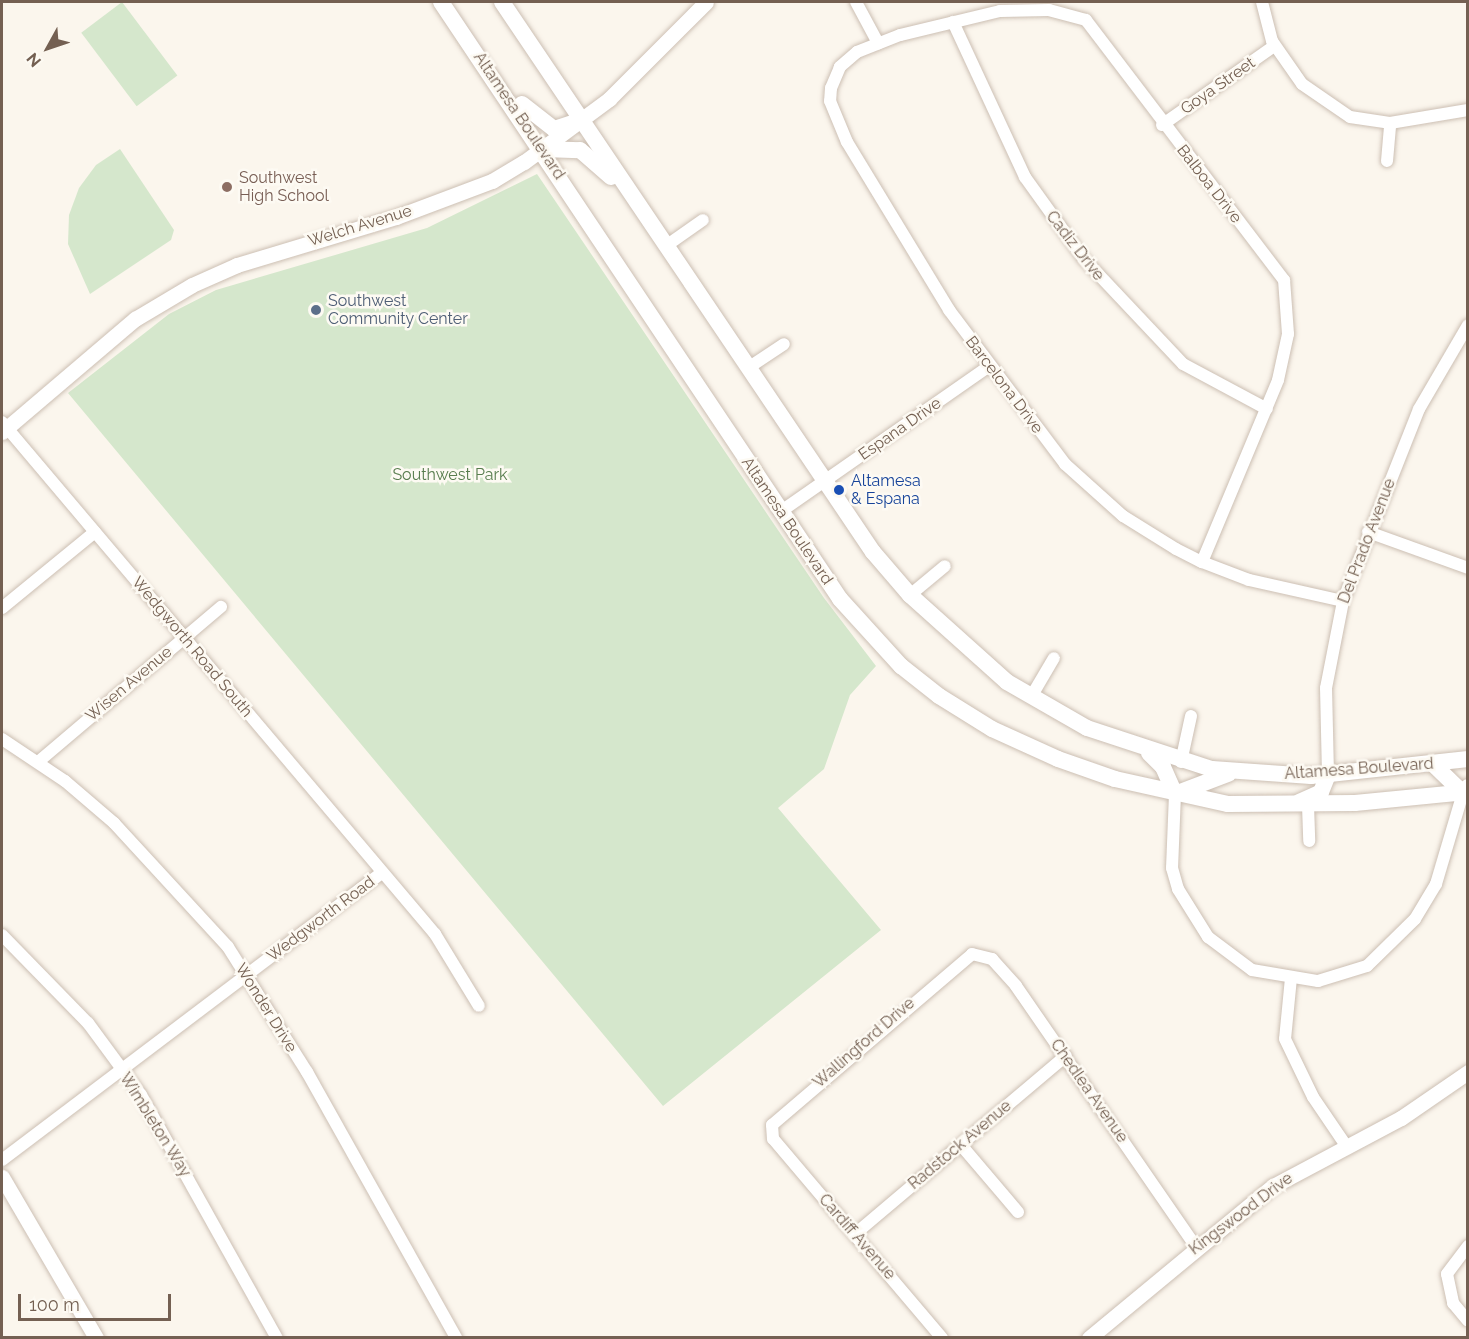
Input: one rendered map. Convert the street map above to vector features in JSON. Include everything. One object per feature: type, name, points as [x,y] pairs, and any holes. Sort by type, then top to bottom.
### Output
[{"type":"main road","name":"Altamesa Boulevard","points":[[441,2],[543,149],[780,512],[867,631],[947,702],[1058,759],[1175,794],[1228,804],[1308,806],[1466,790]]},
{"type":"main road","name":"Altamesa Boulevard","points":[[508,4],[581,120],[824,483],[910,595],[984,663],[1031,697],[1087,728],[1181,762],[1234,772],[1328,775],[1433,764],[1467,756]]},
{"type":"main road","points":[[496,82],[543,125],[561,128],[581,120]]},
{"type":"main road","points":[[543,149],[580,150],[641,208]]},
{"type":"main road","points":[[1146,751],[1163,767],[1175,794],[1234,772]]},
{"type":"main road","points":[[1433,764],[1466,790]]},
{"type":"main road","points":[[1328,775],[1335,789],[1355,803]]},
{"type":"main road","points":[[1286,805],[1321,792],[1328,775]]},
{"type":"street","name":"Welch Avenue","points":[[3,427],[135,319],[192,285],[237,265],[396,217],[492,181],[543,149],[581,120],[705,2]]},
{"type":"street","points":[[856,2],[878,43]]},
{"type":"street","points":[[1262,2],[1274,46],[1285,66],[1326,104],[1350,117],[1390,123],[1467,110]]},
{"type":"street","name":"Balboa Drive","points":[[878,43],[953,22],[1029,9],[1086,20],[1162,125],[1284,280],[1288,334],[1267,409],[1202,562]]},
{"type":"street","name":"Cadiz Drive","points":[[953,22],[1025,177],[1084,259],[1184,364],[1267,409]]},
{"type":"street","name":"Barcelona Drive","points":[[878,43],[840,67],[831,88],[835,115],[881,202],[989,366],[1065,464],[1147,532],[1202,562],[1287,591],[1343,601]]},
{"type":"street","name":"Goya Street","points":[[1162,125],[1274,46]]},
{"type":"street","points":[[1388,161],[1390,123]]},
{"type":"street","points":[[666,246],[703,220]]},
{"type":"street","name":"Del Prado Avenue","points":[[1328,775],[1326,688],[1343,601],[1368,532],[1419,409],[1467,325]]},
{"type":"street","points":[[748,368],[784,344]]},
{"type":"street","name":"Espana Drive","points":[[780,512],[989,366]]},
{"type":"street","name":"Wedgworth Road South","points":[[3,427],[186,637],[381,873],[435,934],[479,1006]]},
{"type":"street","points":[[2,608],[95,532]]},
{"type":"street","points":[[1368,532],[1467,568]]},
{"type":"street","points":[[910,595],[945,566]]},
{"type":"street","name":"Wisen Avenue","points":[[38,762],[221,607]]},
{"type":"street","points":[[1031,697],[1054,658]]},
{"type":"street","points":[[1181,762],[1191,716]]},
{"type":"street","name":"Wonder Drive","points":[[2,739],[38,762],[122,831],[247,976],[456,1338]]},
{"type":"street","points":[[1175,794],[1172,868],[1193,917],[1234,962],[1291,978],[1341,979],[1374,962],[1400,937],[1436,884],[1466,790]]},
{"type":"street","name":"Altamesa Boulevard","points":[[1308,806],[1309,842]]},
{"type":"street","name":"Wedgworth Road","points":[[2,1160],[381,873]]},
{"type":"street","name":"Wimbleton Way","points":[[2,935],[80,1015],[121,1069],[277,1338]]},
{"type":"street","name":"Chedlea Avenue","points":[[968,957],[984,954],[992,959],[1066,1056],[1196,1247]]},
{"type":"street","name":"Wallingford Drive","points":[[773,1136],[775,1120],[968,957]]},
{"type":"street","points":[[1291,978],[1286,1039],[1313,1097],[1347,1147]]},
{"type":"street","name":"Radstock Avenue","points":[[855,1234],[1066,1056]]},
{"type":"street","name":"Kingswood Drive","points":[[1089,1338],[1196,1247],[1274,1186],[1401,1118],[1467,1072]]},
{"type":"street","name":"Cardiff Avenue","points":[[773,1136],[942,1338]]},
{"type":"street","points":[[961,1145],[1018,1212]]},
{"type":"street","points":[[2,1177],[96,1338]]},
{"type":"street","points":[[1465,1318],[1451,1296],[1447,1274],[1467,1246]]},
{"type":"green space","points":[[122,2],[177,75],[137,106],[81,33]]},
{"type":"green space","points":[[120,149],[174,230],[171,240],[90,294],[68,244],[69,215],[79,188],[96,165]]},
{"type":"green space","name":"Southwest Park","points":[[537,174],[824,598],[876,666],[850,695],[824,769],[778,808],[881,930],[663,1106],[68,393],[169,314],[216,290],[427,228]]},
{"type":"place","name":"Southwest High School","points":[[227,187]]},
{"type":"place","name":"Southwest Community Center","points":[[316,310]]},
{"type":"place","name":"Altamesa & Espana","points":[[839,490]]}]
